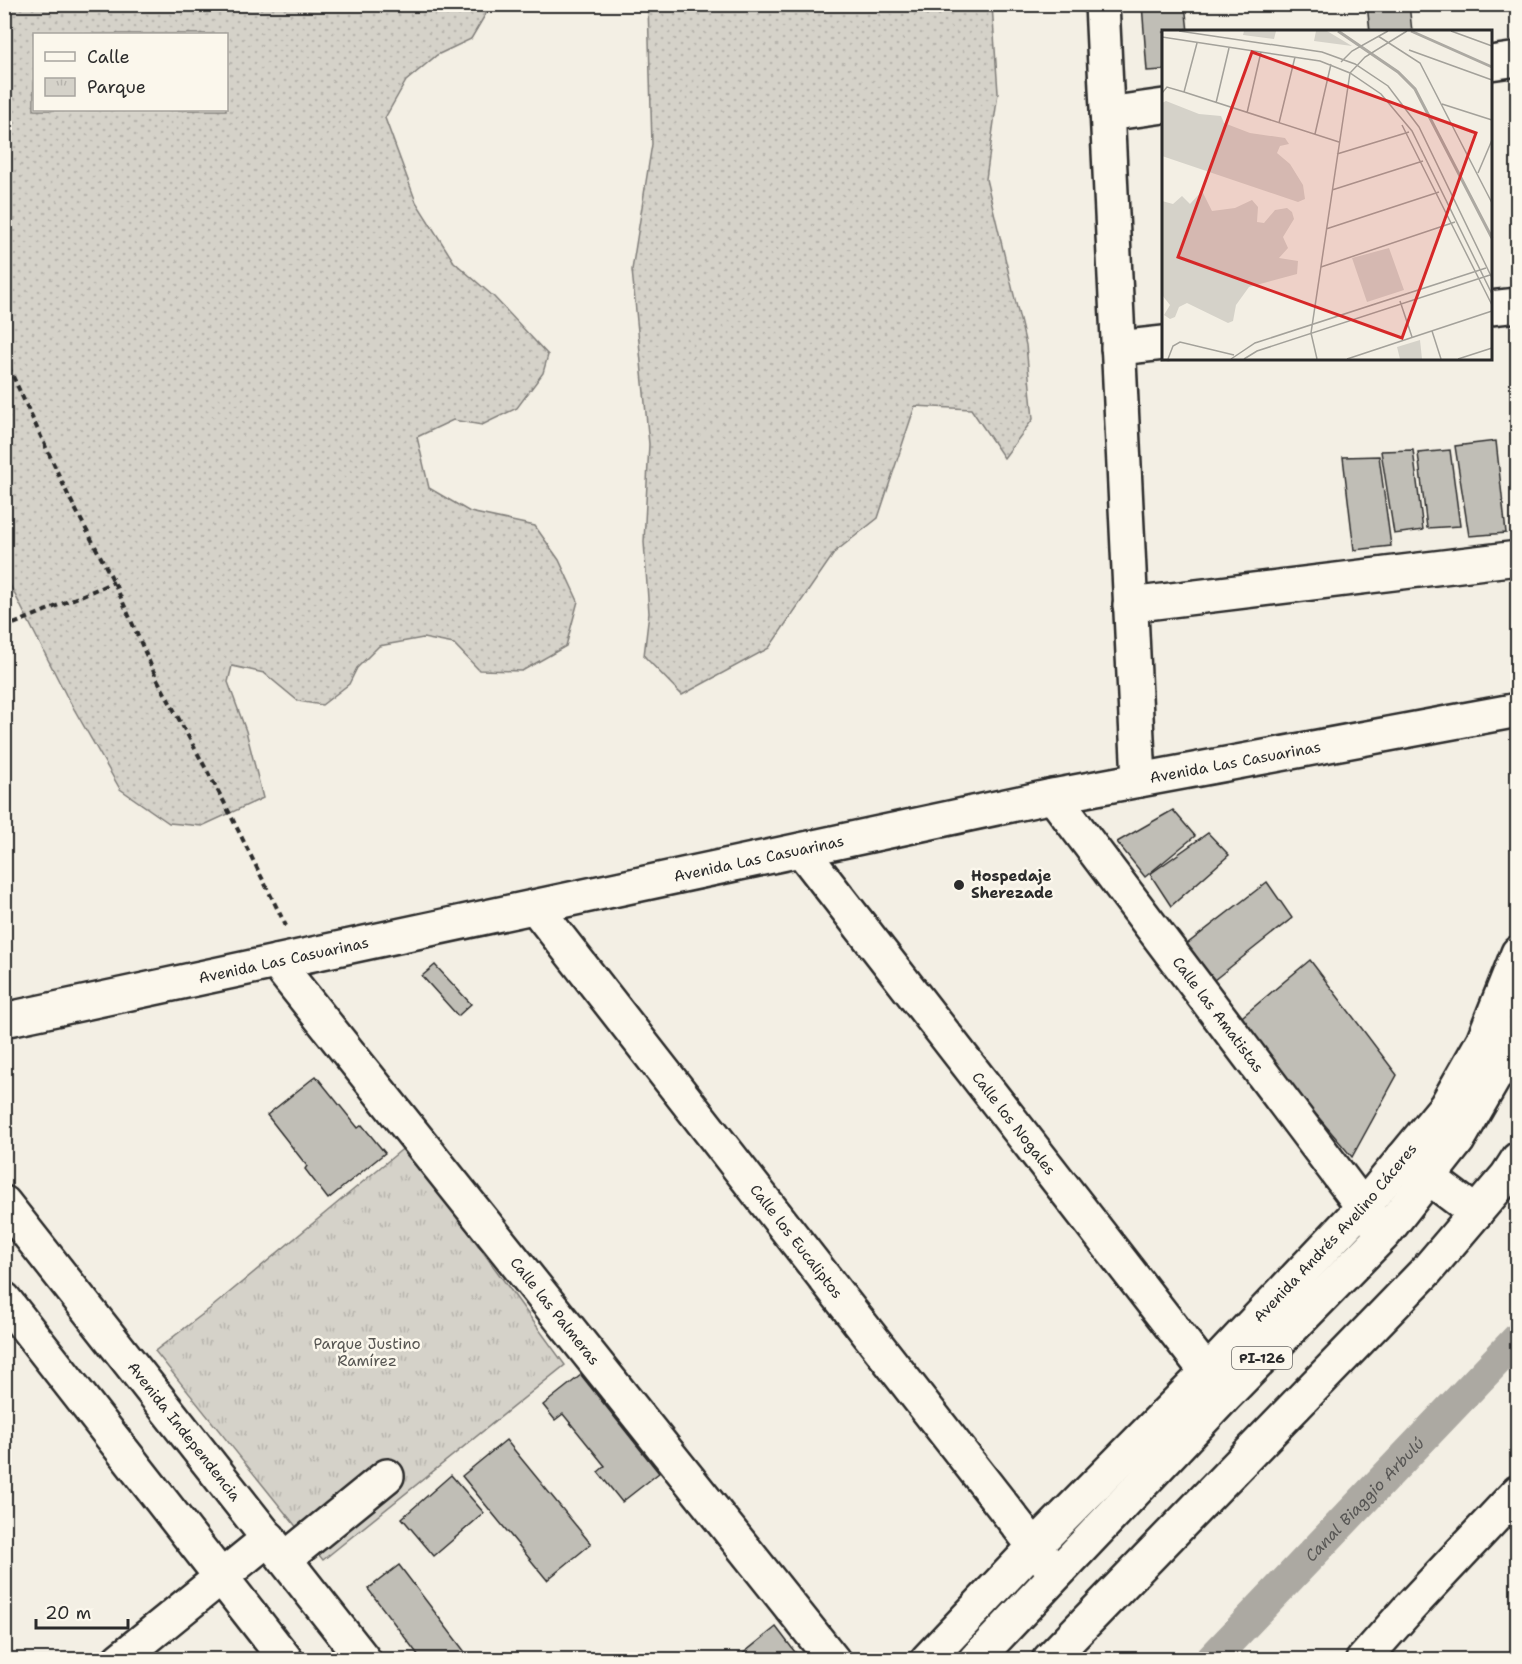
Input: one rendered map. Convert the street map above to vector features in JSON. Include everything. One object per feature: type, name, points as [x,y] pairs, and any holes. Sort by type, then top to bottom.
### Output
[{"type":"main road","points":[[1102,4],[1139,780]]},
{"type":"main road","points":[[1492,63],[1518,59]]},
{"type":"main road","points":[[1107,114],[1162,106]]},
{"type":"main road","points":[[1492,308],[1518,305]]},
{"type":"main road","points":[[1118,348],[1162,343]]},
{"type":"main road","points":[[1130,605],[1518,558]]},
{"type":"main road","name":"Avenida Las Casuarinas","points":[[4,1020],[1053,796],[1518,710]]},
{"type":"main road","name":"Calle las Amatistas","points":[[1053,796],[1384,1234]]},
{"type":"main road","name":"Calle los Nogales","points":[[802,851],[1216,1384]]},
{"type":"main road","name":"Calle los Eucaliptos","points":[[536,908],[1056,1574]]},
{"type":"main road","name":"Avenida Andrés Avelino Cáceres","points":[[975,1659],[1056,1574],[1446,1106],[1483,1041],[1518,953]]},
{"type":"main road","name":"Calle las Palmeras","points":[[287,960],[833,1659]]},
{"type":"main road","name":"Avenida Andrés Avelino Cáceres","points":[[927,1659],[1034,1546],[1384,1234],[1458,1140],[1518,1033]]},
{"type":"main road","points":[[1403,1158],[1476,1213]]},
{"type":"main road","points":[[1049,1659],[1427,1270],[1507,1176],[1518,1159]]},
{"type":"main road","name":"Avenida Independencia","points":[[4,1203],[364,1659]]},
{"type":"main road","points":[[4,1299],[286,1659]]},
{"type":"main road","points":[[119,1659],[221,1576],[277,1548],[387,1476]]},
{"type":"main road","points":[[1363,1659],[1518,1492]]},
{"type":"path","points":[[4,357],[69,497],[114,582],[156,676],[224,802],[290,935],[287,960]]},
{"type":"path","points":[[4,628],[114,582]]},
{"type":"green space","points":[[5,4],[491,5],[471,39],[437,55],[406,81],[385,118],[416,202],[454,262],[494,297],[548,355],[543,373],[517,408],[482,425],[453,420],[417,437],[429,488],[470,512],[535,526],[559,560],[578,601],[566,646],[522,671],[479,670],[454,644],[423,638],[379,646],[357,668],[349,684],[322,705],[298,701],[264,673],[232,666],[228,682],[246,731],[263,798],[202,826],[169,823],[120,789],[66,695],[5,575]]},
{"type":"green space","points":[[648,5],[992,5],[998,93],[986,179],[1026,345],[1033,419],[1004,458],[971,409],[915,406],[878,518],[835,552],[769,648],[682,695],[644,656],[649,613],[644,542],[649,444],[632,270],[652,144]]},
{"type":"green space","name":"Parque Justino Ramírez","points":[[406,1146],[565,1365],[323,1560],[155,1351],[212,1307]]},
{"type":"building","points":[[1142,4],[1185,4],[1188,30],[1162,30],[1162,70],[1147,71]]},
{"type":"building","points":[[1367,4],[1409,4],[1412,30],[1370,30]]},
{"type":"building","points":[[1496,441],[1506,533],[1469,536],[1455,446]]},
{"type":"building","points":[[1413,450],[1423,530],[1394,534],[1381,451]]},
{"type":"building","points":[[1450,450],[1460,526],[1427,528],[1418,453]]},
{"type":"building","points":[[1379,456],[1391,546],[1354,550],[1343,457]]},
{"type":"building","points":[[1173,810],[1195,836],[1145,877],[1117,842]]},
{"type":"building","points":[[1208,833],[1229,855],[1171,906],[1150,874]]},
{"type":"building","points":[[1267,882],[1292,918],[1214,980],[1187,944]]},
{"type":"building","points":[[1310,960],[1397,1075],[1352,1157],[1237,1021]]},
{"type":"building","points":[[435,965],[471,1004],[458,1016],[422,976]]},
{"type":"building","points":[[316,1076],[358,1128],[362,1125],[385,1153],[328,1199],[305,1169],[307,1166],[267,1115]]},
{"type":"building","points":[[581,1375],[659,1473],[622,1502],[598,1472],[605,1466],[563,1414],[555,1420],[543,1405]]},
{"type":"building","points":[[506,1440],[591,1544],[547,1580],[462,1476]]},
{"type":"building","points":[[451,1475],[484,1513],[434,1556],[402,1518]]},
{"type":"building","points":[[399,1565],[471,1660],[422,1660],[368,1589]]},
{"type":"building","points":[[776,1627],[801,1660],[735,1660]]},
{"type":"waterway","name":"Canal Biaggio Arbulú","points":[[1211,1660],[1518,1338]]},
{"type":"place","name":"Hospedaje Sherezade","points":[[959,885]]}]
